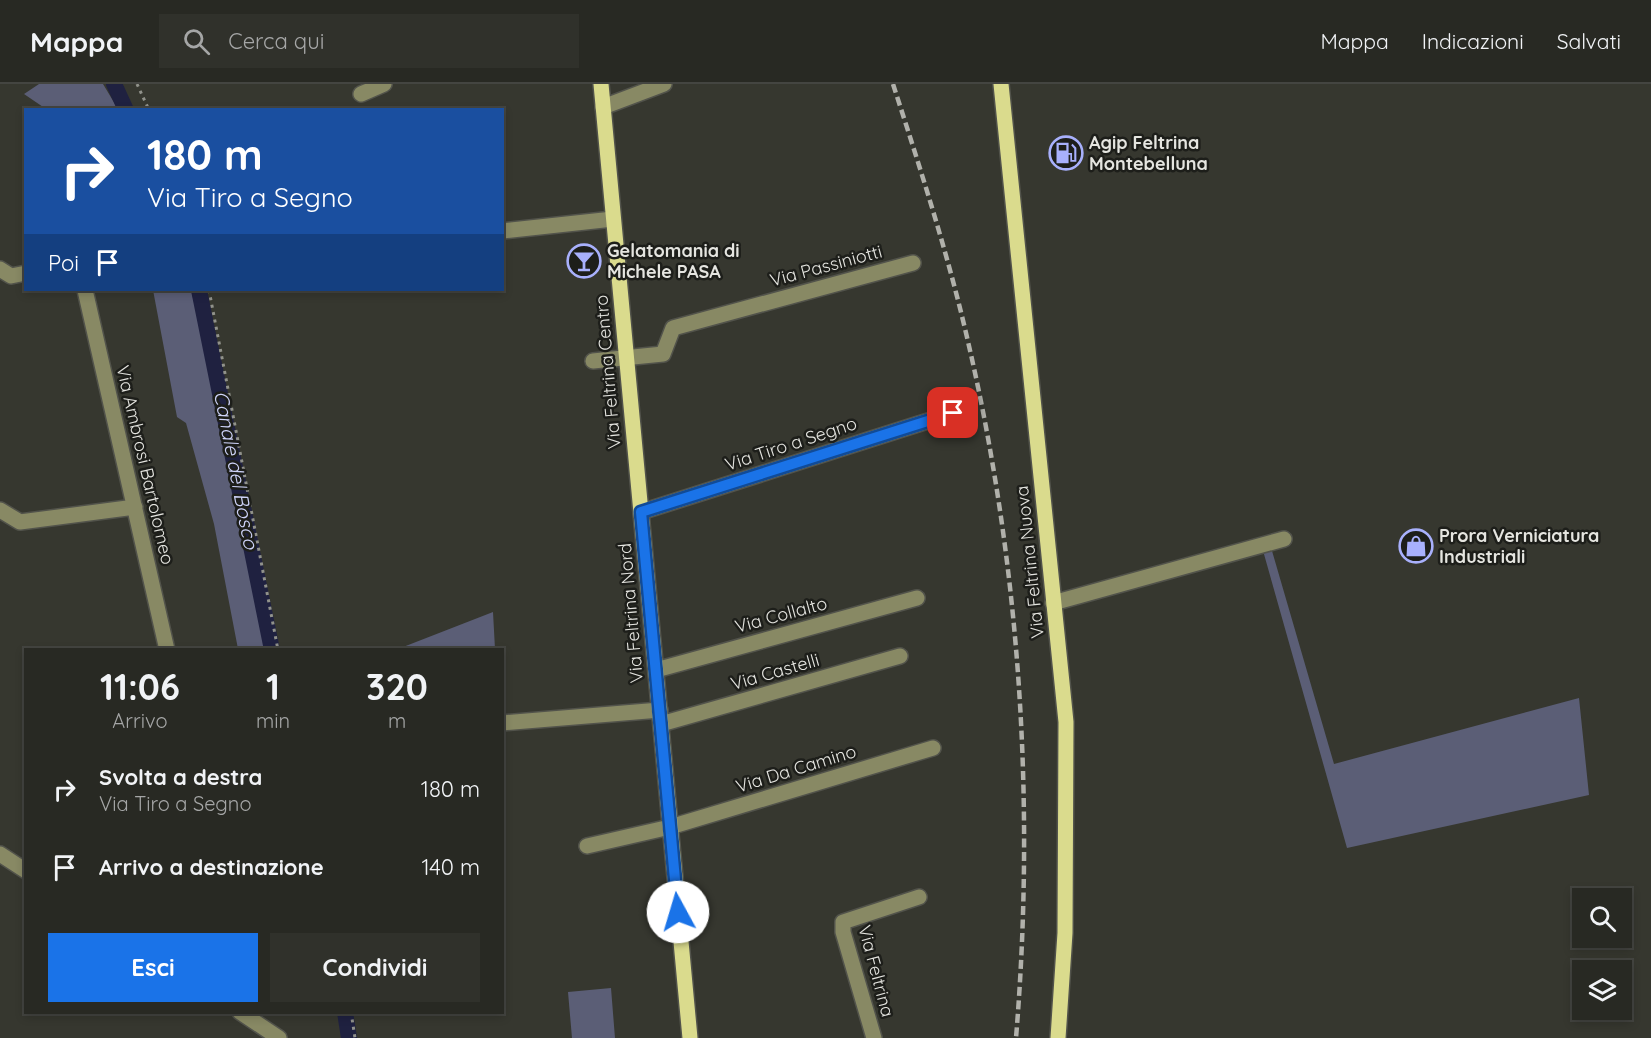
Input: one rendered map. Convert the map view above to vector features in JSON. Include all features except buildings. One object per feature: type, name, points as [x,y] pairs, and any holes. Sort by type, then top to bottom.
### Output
[{"type":"main road","name":"Via Feltrina Centro","points":[[601,84],[641,512]]},
{"type":"main road","name":"Via Feltrina Nuova","points":[[1001,84],[1066,722],[1065,933],[1058,1038]]},
{"type":"main road","name":"Via Feltrina Nord","points":[[641,512],[690,1038]]},
{"type":"street","points":[[361,94],[384,84]]},
{"type":"street","points":[[603,107],[664,84]]},
{"type":"street","points":[[504,231],[614,219]]},
{"type":"street","name":"Via Passiniotti","points":[[627,357],[663,354],[673,328],[913,263]]},
{"type":"street","points":[[0,269],[11,276],[24,273]]},
{"type":"street","name":"Via Ambrosi Bartolomeo","points":[[85,291],[167,648]]},
{"type":"street","points":[[593,361],[627,357]]},
{"type":"street","name":"Via Tiro a Segno","points":[[641,512],[953,413]]},
{"type":"street","points":[[0,510],[20,522],[135,507]]},
{"type":"street","points":[[1053,603],[1284,539]]},
{"type":"street","name":"Via Collalto","points":[[656,670],[917,598]]},
{"type":"street","name":"Via Castelli","points":[[660,717],[900,656]]},
{"type":"street","points":[[504,723],[660,717]]},
{"type":"street","name":"Via Da Camino","points":[[587,846],[670,827],[933,748]]},
{"type":"street","points":[[0,854],[24,870]]},
{"type":"street","name":"Via Feltrina","points":[[874,1038],[843,932],[843,922],[920,897]]},
{"type":"street","points":[[243,1014],[279,1038]]},
{"type":"path","points":[[138,84],[148,108]]},
{"type":"path","points":[[209,291],[278,648]]},
{"type":"path","points":[[351,1014],[356,1038]]},
{"type":"shaded area","points":[[39,84],[103,84],[117,108],[45,108],[24,94]]},
{"type":"shaded area","points":[[153,291],[191,291],[214,380],[245,550],[268,648],[238,648],[214,524],[186,423],[177,417]]},
{"type":"shaded area","points":[[1268,537],[1334,764],[1579,698],[1589,795],[1347,848],[1260,540]]},
{"type":"shaded area","points":[[493,612],[495,648],[401,648]]},
{"type":"shaded area","points":[[611,988],[615,1038],[572,1038],[568,992]]},
{"type":"waterway","name":"Canale del Bosco","points":[[114,84],[125,108]]},
{"type":"waterway","name":"Canale del Bosco","points":[[199,291],[272,648]]},
{"type":"waterway","name":"Canale del Bosco","points":[[345,1014],[349,1038]]},
{"type":"railway","points":[[893,84],[953,280],[987,431],[1001,517],[1012,603],[1023,777],[1022,951],[1016,1038]]},
{"type":"place","name":"Agip Feltrina Montebelluna","points":[[1066,153]]},
{"type":"place","name":"Gelatomania di Michele PASA","points":[[584,261]]},
{"type":"place","name":"Prora Verniciatura Industriali","points":[[1416,546]]},
{"type":"route","points":[[678,912],[641,512],[953,413]]}]
